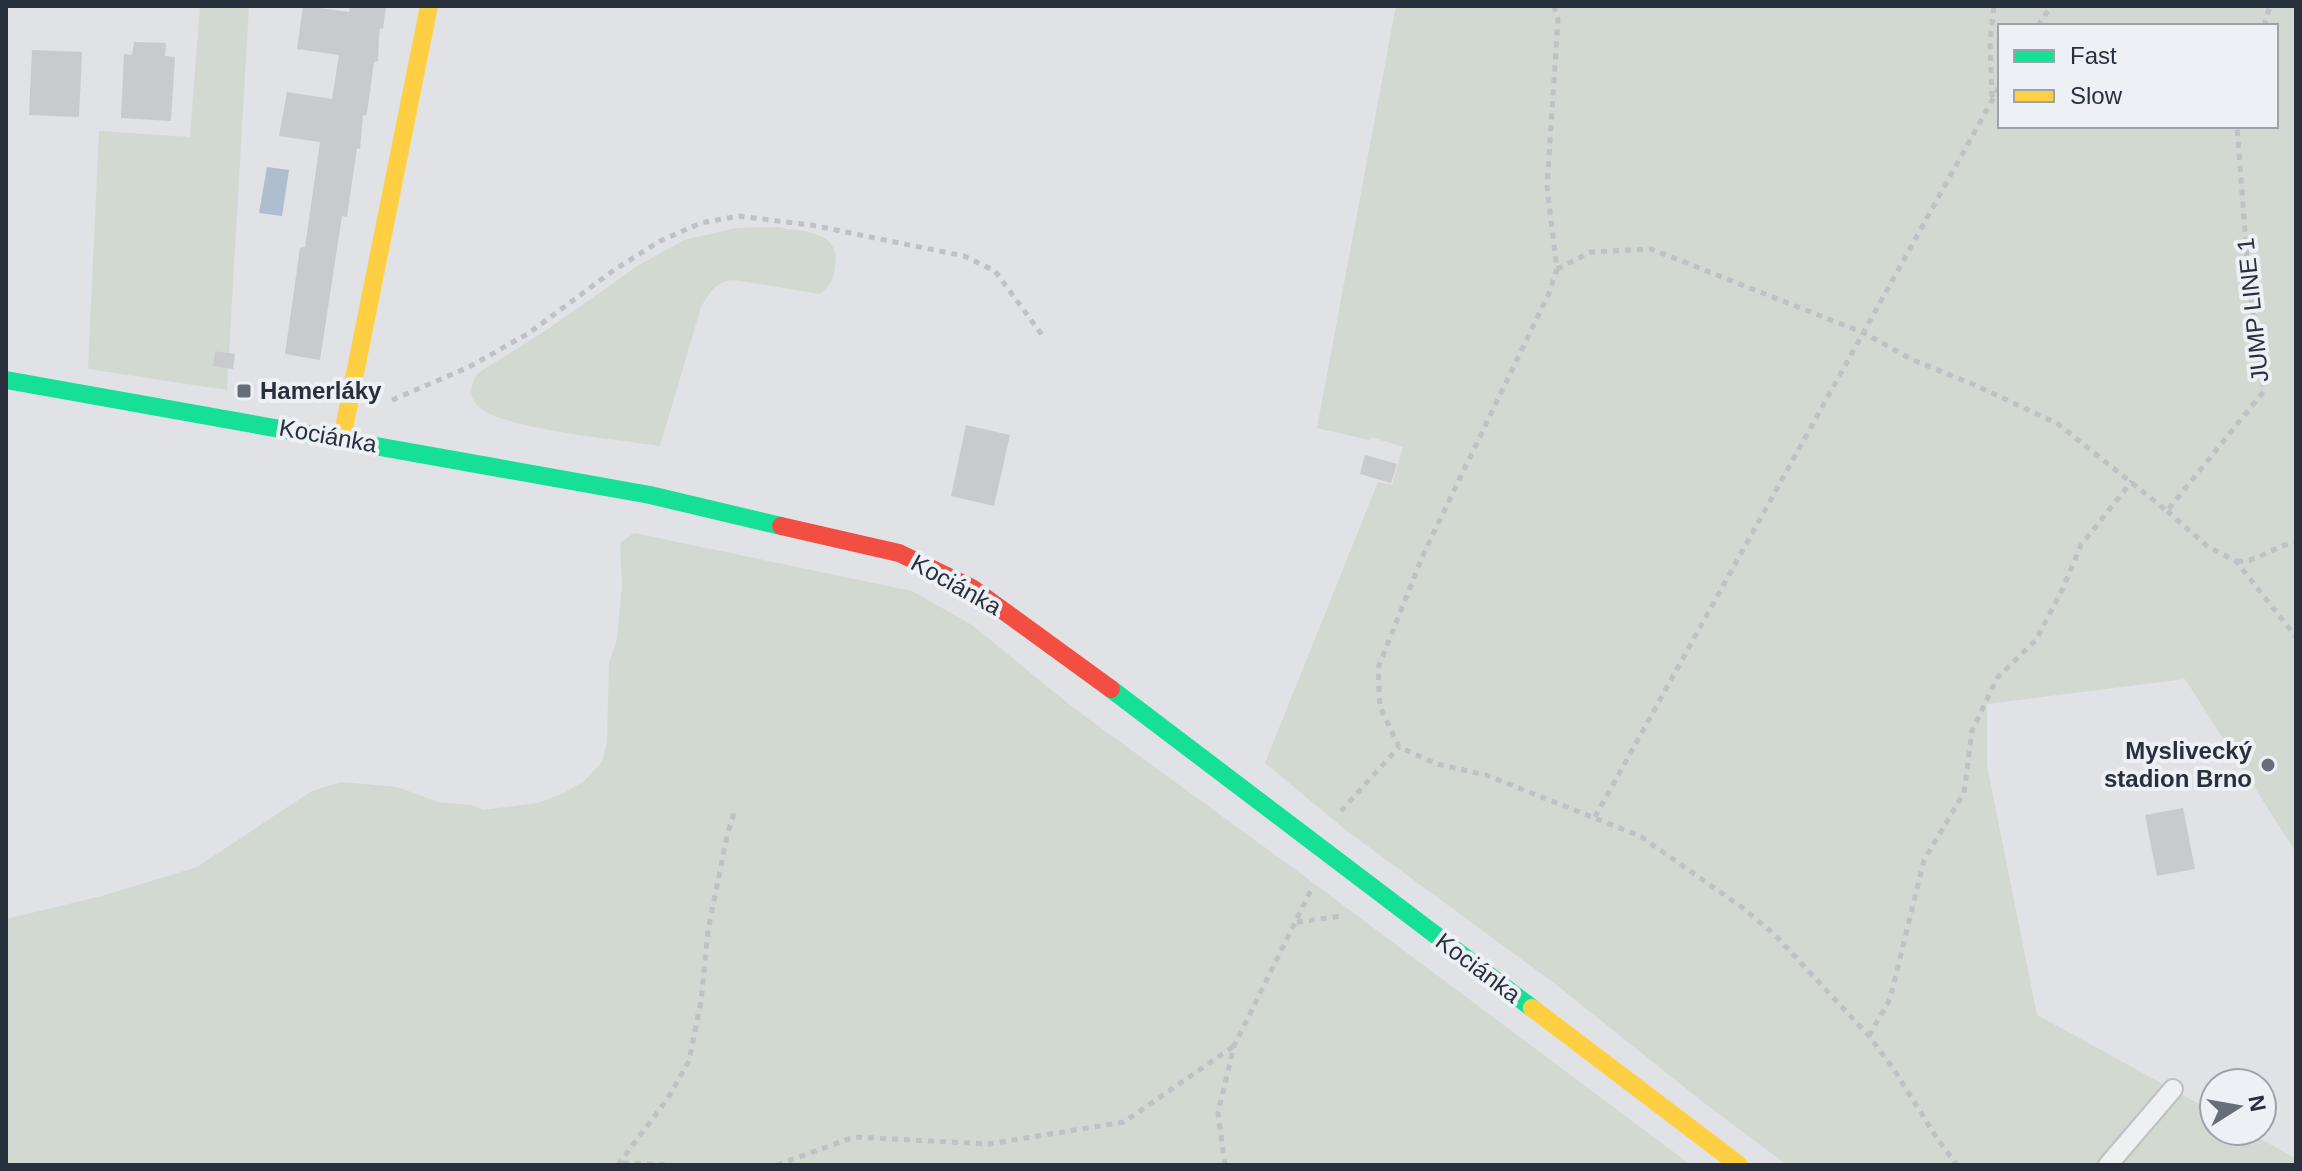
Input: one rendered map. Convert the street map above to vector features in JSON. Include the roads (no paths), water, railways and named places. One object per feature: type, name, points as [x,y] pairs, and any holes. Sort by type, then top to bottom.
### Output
[{"type":"street","points":[[342,438],[429,6]]},
{"type":"street","name":"Kociánka","points":[[6,380],[650,495],[899,553],[972,588],[1039,635],[1739,1165]]},
{"type":"lane","points":[[2108,1165],[2173,1089]]},
{"type":"water","points":[[267,167],[289,170],[282,216],[259,213]]},
{"type":"place","name":"Hamerláky","points":[[244,391]]},
{"type":"place","name":"Myslivecký stadion Brno","points":[[2268,765]]}]
